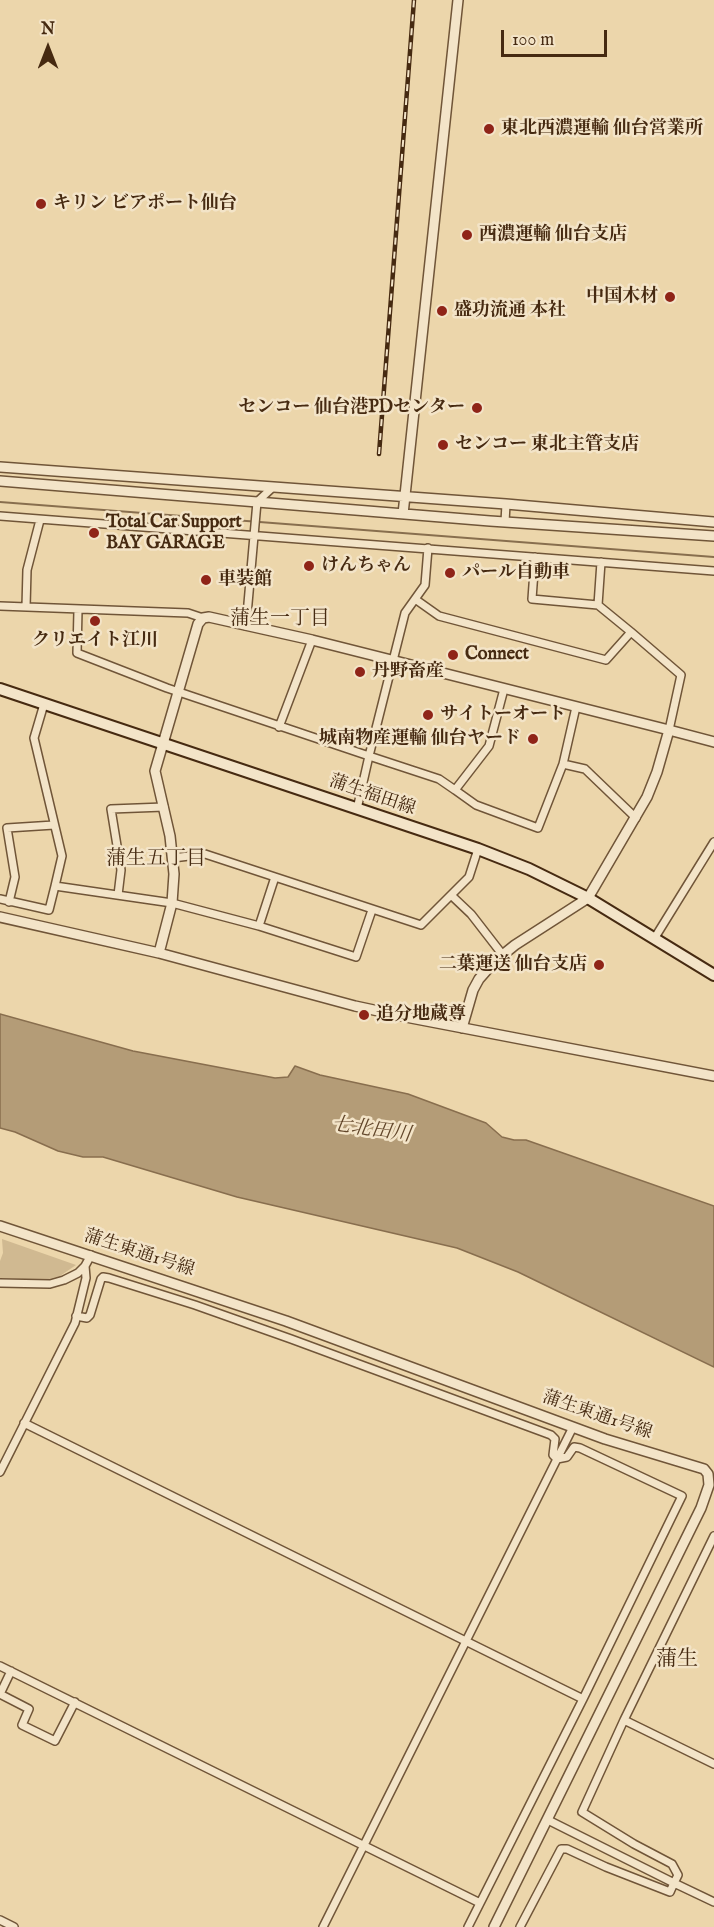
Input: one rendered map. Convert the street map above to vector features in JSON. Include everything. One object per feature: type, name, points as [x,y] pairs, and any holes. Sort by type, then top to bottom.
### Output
[{"type":"main road","name":"蒲生福田線","points":[[0,689],[529,868],[588,898],[714,975]]},
{"type":"street","points":[[403,514],[458,0]]},
{"type":"street","points":[[0,467],[506,504],[714,522]]},
{"type":"street","points":[[0,481],[505,522],[714,536]]},
{"type":"street","points":[[246,626],[257,502],[273,487]]},
{"type":"street","points":[[505,522],[506,504]]},
{"type":"street","points":[[0,516],[254,532],[714,571]]},
{"type":"street","points":[[26,607],[27,570],[40,520]]},
{"type":"street","points":[[357,808],[405,613],[424,585],[428,548]]},
{"type":"street","points":[[462,1029],[473,990],[486,970],[502,954],[588,898],[636,818],[657,772],[681,675],[598,605],[532,599],[535,557]]},
{"type":"street","points":[[598,605],[601,562]]},
{"type":"street","points":[[414,599],[439,616],[606,660],[631,632]]},
{"type":"street","points":[[0,606],[188,613],[312,640],[714,742]]},
{"type":"street","points":[[78,610],[77,653],[279,727],[439,779],[476,805],[538,828],[563,764],[576,707]]},
{"type":"street","points":[[159,953],[172,903],[173,858],[155,771],[198,624],[203,618]]},
{"type":"street","points":[[279,727],[312,640]]},
{"type":"street","points":[[455,790],[489,746],[504,689]]},
{"type":"street","points":[[0,899],[50,910],[62,856],[34,738],[44,704]]},
{"type":"street","points":[[563,764],[585,769],[636,818]]},
{"type":"street","points":[[118,895],[121,870],[111,809],[164,807]]},
{"type":"street","points":[[9,902],[15,877],[7,828],[54,825]]},
{"type":"street","points":[[654,939],[713,844]]},
{"type":"street","points":[[173,858],[205,854],[421,925],[469,876],[478,849]]},
{"type":"street","points":[[259,926],[275,877]]},
{"type":"street","points":[[55,886],[172,903],[259,926],[356,957],[372,910]]},
{"type":"street","points":[[451,895],[471,914],[502,954]]},
{"type":"street","points":[[0,918],[159,953],[355,1006],[462,1029],[714,1076]]},
{"type":"street","name":"蒲生東通1号線","points":[[0,1226],[286,1321],[605,1439],[709,1470],[709,1485],[701,1508],[494,1927]]},
{"type":"street","points":[[0,1283],[50,1284],[64,1280],[78,1273],[91,1255]]},
{"type":"street","points":[[0,1472],[76,1316],[86,1278],[85,1266]]},
{"type":"street","points":[[76,1316],[87,1318],[100,1279],[109,1278],[291,1339],[551,1436],[555,1439],[553,1455],[557,1458]]},
{"type":"street","points":[[24,1423],[584,1699]]},
{"type":"street","points":[[323,1927],[573,1426]]},
{"type":"street","points":[[468,1927],[584,1699],[682,1497],[580,1448],[574,1447],[567,1457],[557,1458]]},
{"type":"street","points":[[522,1926],[561,1850],[567,1850],[670,1892],[678,1875],[672,1864],[582,1812],[624,1720],[714,1536]]},
{"type":"street","points":[[0,1666],[480,1904]]},
{"type":"street","points":[[11,1671],[0,1694],[29,1709],[22,1725],[55,1741],[75,1702]]},
{"type":"street","points":[[624,1720],[714,1764]]},
{"type":"street","points":[[548,1820],[714,1902]]},
{"type":"street","points":[[0,1920],[14,1927]]},
{"type":"shaded area","points":[[2,1239],[76,1265],[60,1276],[45,1280],[0,1278]]},
{"type":"water","name":"七北田川","points":[[0,1014],[133,1051],[275,1078],[288,1077],[295,1066],[320,1075],[408,1094],[486,1123],[502,1137],[526,1140],[714,1206],[714,1367],[518,1272],[457,1248],[237,1197],[103,1157],[83,1157],[58,1151],[15,1132],[0,1128]]},
{"type":"waterway","points":[[0,502],[714,557]]},
{"type":"railway","points":[[379,454],[414,0]]},
{"type":"place","name":"東北西濃運輸 仙台営業所","points":[[489,129]]},
{"type":"place","name":"キリン ビアポート仙台","points":[[41,204]]},
{"type":"place","name":"西濃運輸 仙台支店","points":[[467,235]]},
{"type":"place","name":"中国木材","points":[[670,297]]},
{"type":"place","name":"盛功流通 本社","points":[[442,311]]},
{"type":"place","name":"センコー 仙台港PDセンター","points":[[477,408]]},
{"type":"place","name":"センコー 東北主管支店","points":[[443,445]]},
{"type":"place","name":"Total Car Support BAY GARAGE","points":[[94,533]]},
{"type":"place","name":"けんちゃん","points":[[309,566]]},
{"type":"place","name":"パール自動車","points":[[450,573]]},
{"type":"place","name":"車装館","points":[[206,580]]},
{"type":"place","name":"クリエイト江川","points":[[95,621]]},
{"type":"place","name":"Connect","points":[[453,655]]},
{"type":"place","name":"丹野畜産","points":[[360,672]]},
{"type":"place","name":"サイトーオート","points":[[428,715]]},
{"type":"place","name":"城南物産運輸 仙台ヤード","points":[[533,739]]},
{"type":"place","name":"二葉運送 仙台支店","points":[[599,965]]},
{"type":"place","name":"追分地蔵尊","points":[[364,1015]]},
{"type":"district","name":"蒲生一丁目","points":[[280,620]]},
{"type":"district","name":"蒲生五丁目","points":[[156,860]]},
{"type":"district","name":"蒲生","points":[[677,1661]]}]
